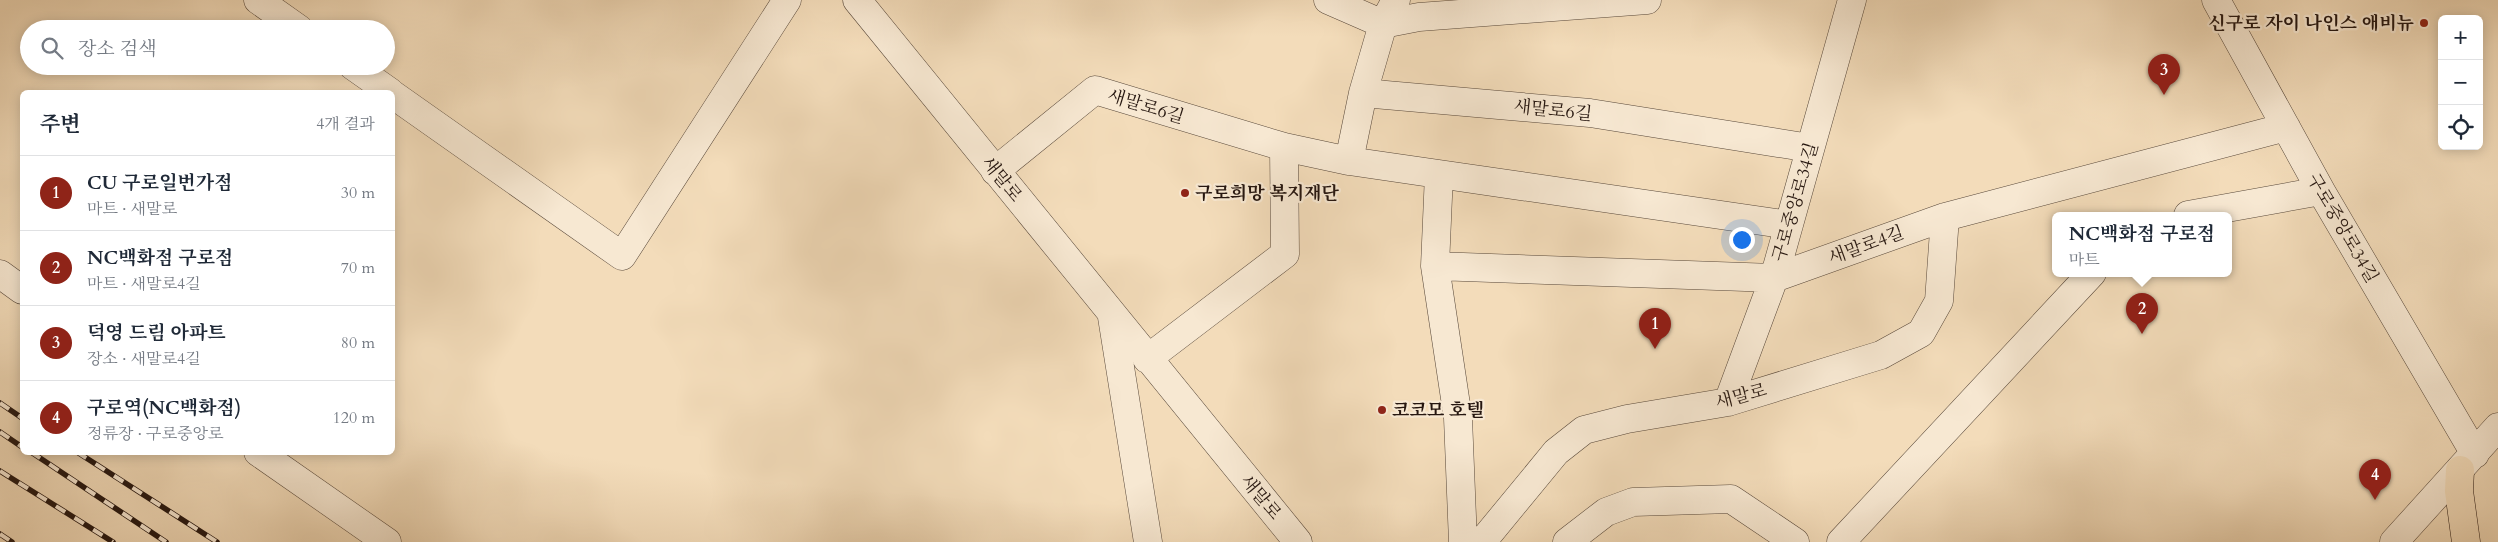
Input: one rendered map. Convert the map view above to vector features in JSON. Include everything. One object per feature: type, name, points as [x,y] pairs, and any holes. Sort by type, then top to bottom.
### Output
[{"type":"main road","points":[[2466,542],[2459,491],[2468,462]]},
{"type":"street","points":[[258,0],[286,20]]},
{"type":"street","points":[[395,96],[622,256],[787,0]]},
{"type":"street","name":"새말로","points":[[857,0],[1147,359],[1298,542]]},
{"type":"street","points":[[1328,0],[1383,24],[1419,17],[1647,0]]},
{"type":"street","points":[[1349,162],[1363,92],[1383,24],[1396,0]]},
{"type":"street","name":"구로중앙로34길","points":[[1728,402],[1774,278],[1852,0]]},
{"type":"street","name":"구로중앙로34길","points":[[2216,0],[2468,462]]},
{"type":"street","points":[[366,75],[387,90]]},
{"type":"street","name":"새말로6길","points":[[995,171],[1095,90],[1284,147],[1349,162],[1789,225]]},
{"type":"street","name":"새말로6길","points":[[1363,92],[1590,113],[1810,148]]},
{"type":"street","name":"새말로4길","points":[[1435,266],[1774,278],[1945,217],[2286,127]]},
{"type":"street","points":[[1147,359],[1285,254],[1284,147]]},
{"type":"street","points":[[1439,174],[1435,266],[1458,418],[1463,542]]},
{"type":"street","points":[[2205,212],[2321,191]]},
{"type":"street","name":"새말로","points":[[1482,542],[1556,452],[1584,430],[1627,419],[1728,402],[1881,354],[1921,333],[1939,301],[1945,217]]},
{"type":"street","points":[[0,274],[20,289]]},
{"type":"street","points":[[1841,542],[2088,277]]},
{"type":"street","points":[[1112,315],[1148,542]]},
{"type":"street","points":[[2394,542],[2498,428]]},
{"type":"street","points":[[262,455],[387,542]]},
{"type":"street","points":[[1567,542],[1606,512],[1632,502],[1730,499],[1795,542]]},
{"type":"railway","points":[[0,403],[20,417]]},
{"type":"railway","points":[[0,432],[20,446]]},
{"type":"railway","points":[[36,455],[166,542]]},
{"type":"railway","points":[[82,455],[217,542]]},
{"type":"railway","points":[[0,471],[113,542]]},
{"type":"railway","points":[[0,534],[12,542]]},
{"type":"place","name":"신구로 자이 나인스 애비뉴","points":[[2424,23]]},
{"type":"place","name":"덕영 드림 아파트","points":[[2164,95]]},
{"type":"place","name":"구로희망 복지재단","points":[[1185,193]]},
{"type":"place","name":"NC백화점 구로점","points":[[2142,334]]},
{"type":"place","name":"CU 구로일번가점","points":[[1655,349]]},
{"type":"place","name":"코코모 호텔","points":[[1382,410]]},
{"type":"place","name":"구로역(NC백화점)","points":[[2375,500]]}]
